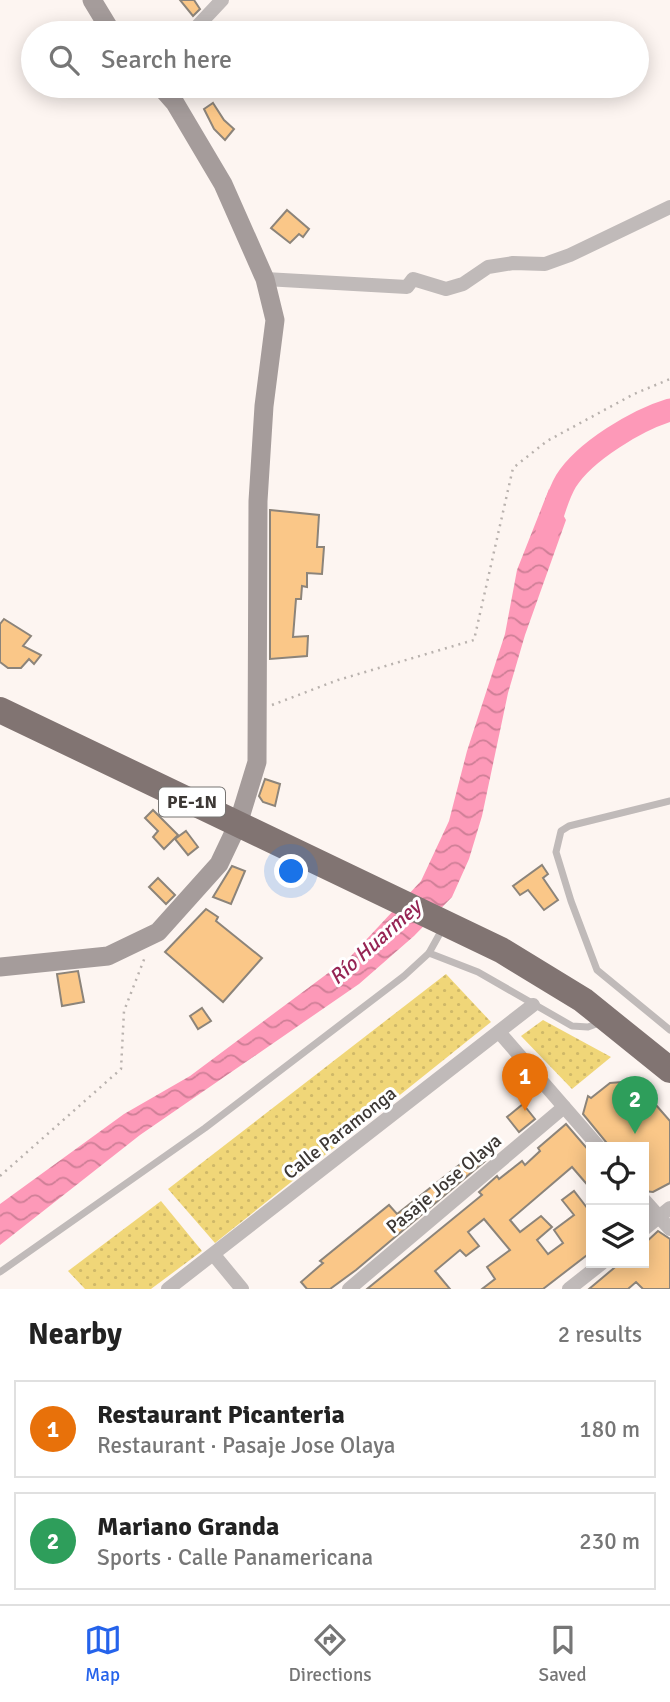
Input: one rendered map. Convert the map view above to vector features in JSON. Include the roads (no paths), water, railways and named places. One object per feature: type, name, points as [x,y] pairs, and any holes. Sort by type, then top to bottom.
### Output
[{"type":"highway","name":"PE-1N","points":[[0,710],[446,922],[528,965],[610,1019],[670,1070]]},
{"type":"street","points":[[92,0],[105,21]]},
{"type":"street","points":[[202,21],[222,0]]},
{"type":"street","points":[[0,967],[108,956],[158,932],[219,863],[238,824],[257,762],[258,501],[264,406],[275,320],[265,279],[223,184],[175,98]]},
{"type":"street","points":[[265,279],[384,288],[407,288],[413,279],[446,289],[463,284],[488,267],[513,262],[545,264],[570,255],[670,207]]},
{"type":"street","name":"Calle Paramonga","points":[[168,1289],[533,1005]]},
{"type":"street","points":[[499,1032],[595,1142]]},
{"type":"street","name":"Pasaje Jose Olaya","points":[[349,1289],[564,1107]]},
{"type":"street","points":[[649,1225],[664,1212],[670,1229]]},
{"type":"street","points":[[214,1255],[242,1289]]},
{"type":"street","points":[[569,1289],[596,1268]]},
{"type":"lane","points":[[670,801],[569,826],[561,831],[556,852],[597,970],[670,1030]]},
{"type":"lane","points":[[0,1272],[205,1128],[404,976],[429,953],[446,922]]},
{"type":"lane","points":[[429,953],[478,972],[533,1005],[580,1027],[610,1019]]},
{"type":"water","name":"Río Huarmey","points":[[549,489],[566,520],[525,635],[508,693],[482,816],[469,859],[452,897],[414,936],[359,984],[140,1135],[0,1245],[0,1204],[124,1114],[190,1076],[351,956],[421,881],[449,821],[467,751],[505,634],[517,570]]},
{"type":"waterway","name":"Río Huarmey","points":[[547,533],[563,487],[575,470],[613,438],[642,421],[670,410]]},
{"type":"place","name":"Restaurant Picanteria","points":[[525,1111]]},
{"type":"place","name":"Mariano Granda","points":[[635,1134]]}]
